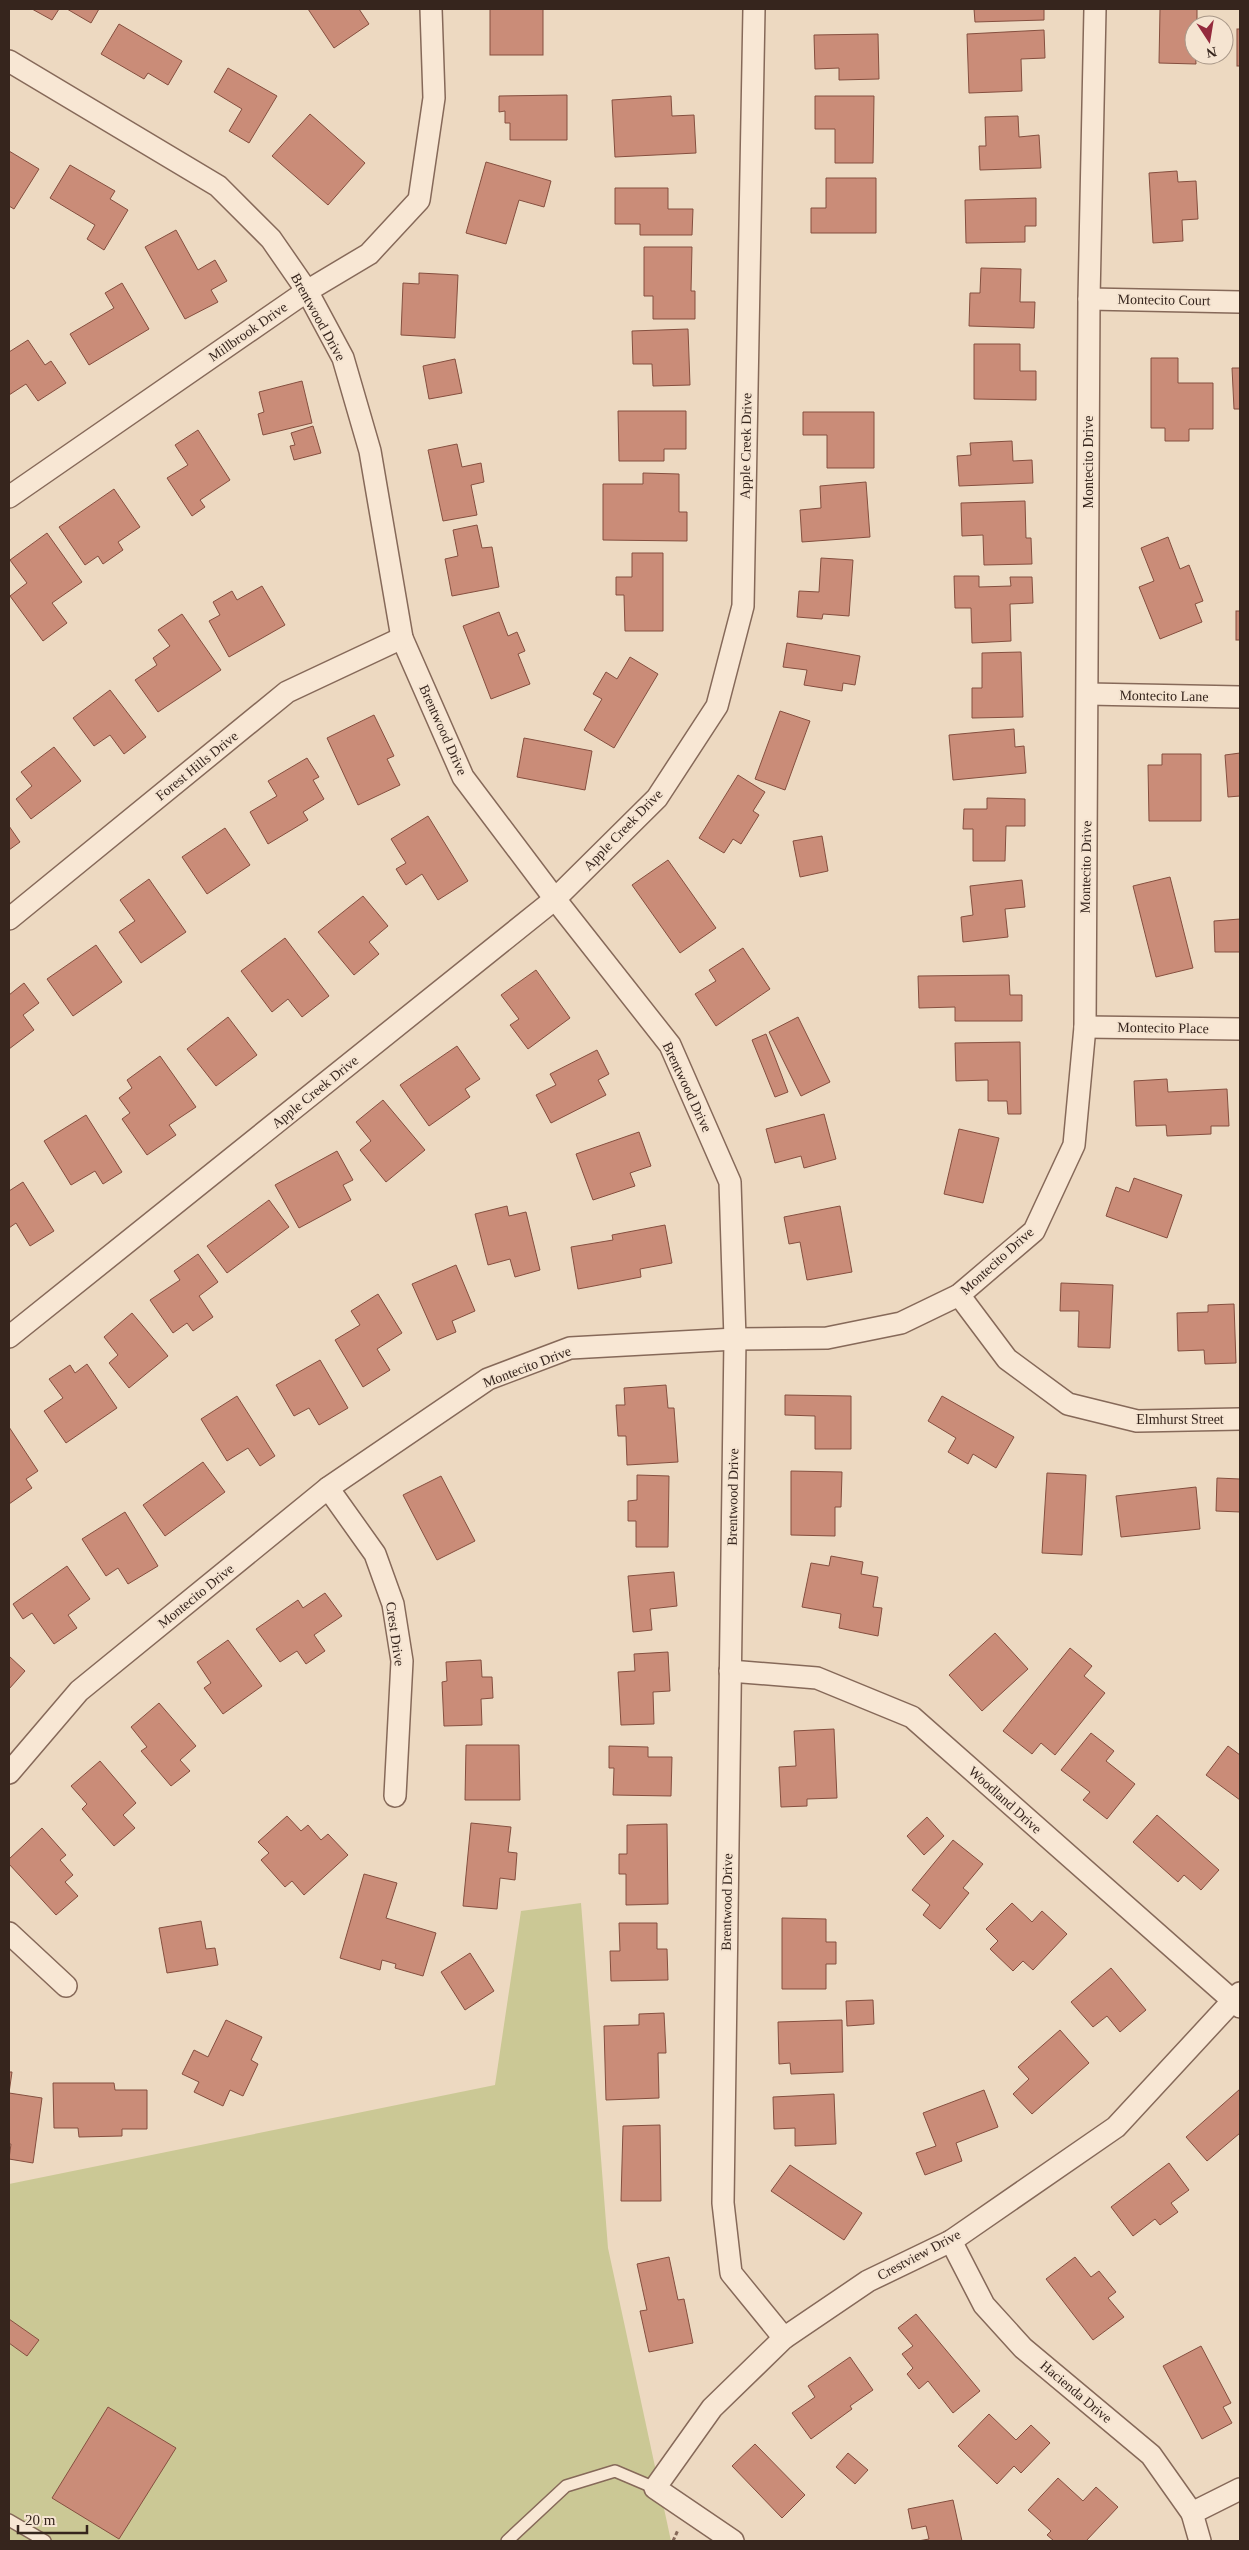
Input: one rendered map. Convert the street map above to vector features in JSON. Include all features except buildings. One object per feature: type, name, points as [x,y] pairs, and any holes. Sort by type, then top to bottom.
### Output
[{"type":"street","name":"Millbrook Drive","points":[[9,497],[307,291],[369,254],[419,200],[434,98],[431,9]]},
{"type":"street","name":"Apple Creek Drive","points":[[9,1337],[554,899],[657,798],[717,706],[743,606],[754,9]]},
{"type":"street","name":"Montecito Drive","points":[[9,1773],[79,1692],[328,1488],[488,1379],[570,1348],[735,1339],[826,1338],[902,1323],[959,1295],[1034,1231],[1074,1145],[1085,1027],[1089,299],[1095,9]]},
{"type":"street","name":"Brentwood Drive","points":[[9,61],[218,186],[271,239],[307,291],[343,358],[370,451],[402,638],[463,777],[554,899],[670,1045],[730,1182],[735,1339],[723,2202],[731,2273],[784,2338]]},
{"type":"street","name":"Montecito Court","points":[[1089,299],[1240,302]]},
{"type":"street","name":"Forest Hills Drive","points":[[9,919],[287,692],[402,638]]},
{"type":"street","name":"Montecito Lane","points":[[1088,694],[1240,697]]},
{"type":"street","name":"Montecito Place","points":[[1085,1027],[1240,1029]]},
{"type":"street","name":"Elmhurst Street","points":[[959,1295],[1007,1359],[1068,1404],[1137,1421],[1240,1419]]},
{"type":"street","name":"Crest Drive","points":[[328,1488],[375,1554],[393,1604],[402,1661],[395,1796]]},
{"type":"street","name":"Woodland Drive","points":[[730,1671],[817,1678],[912,1717],[1238,2001]]},
{"type":"street","points":[[9,1933],[66,1986]]},
{"type":"street","name":"Crestview Drive","points":[[655,2488],[712,2408],[784,2338],[868,2281],[951,2241],[1116,2128],[1238,2001]]},
{"type":"street","name":"Hacienda Drive","points":[[951,2241],[984,2305],[1023,2348],[1151,2455],[1192,2513],[1200,2541]]},
{"type":"street","points":[[655,2488],[733,2541]]},
{"type":"street","points":[[1192,2513],[1240,2489]]},
{"type":"lane","points":[[507,2541],[566,2486],[616,2471],[655,2488]]},
{"type":"lane","points":[[9,2520],[45,2541]]},
{"type":"shaded area","points":[[581,1903],[608,2248],[671,2541],[9,2541],[9,2184],[495,2085],[521,1911]]}]
